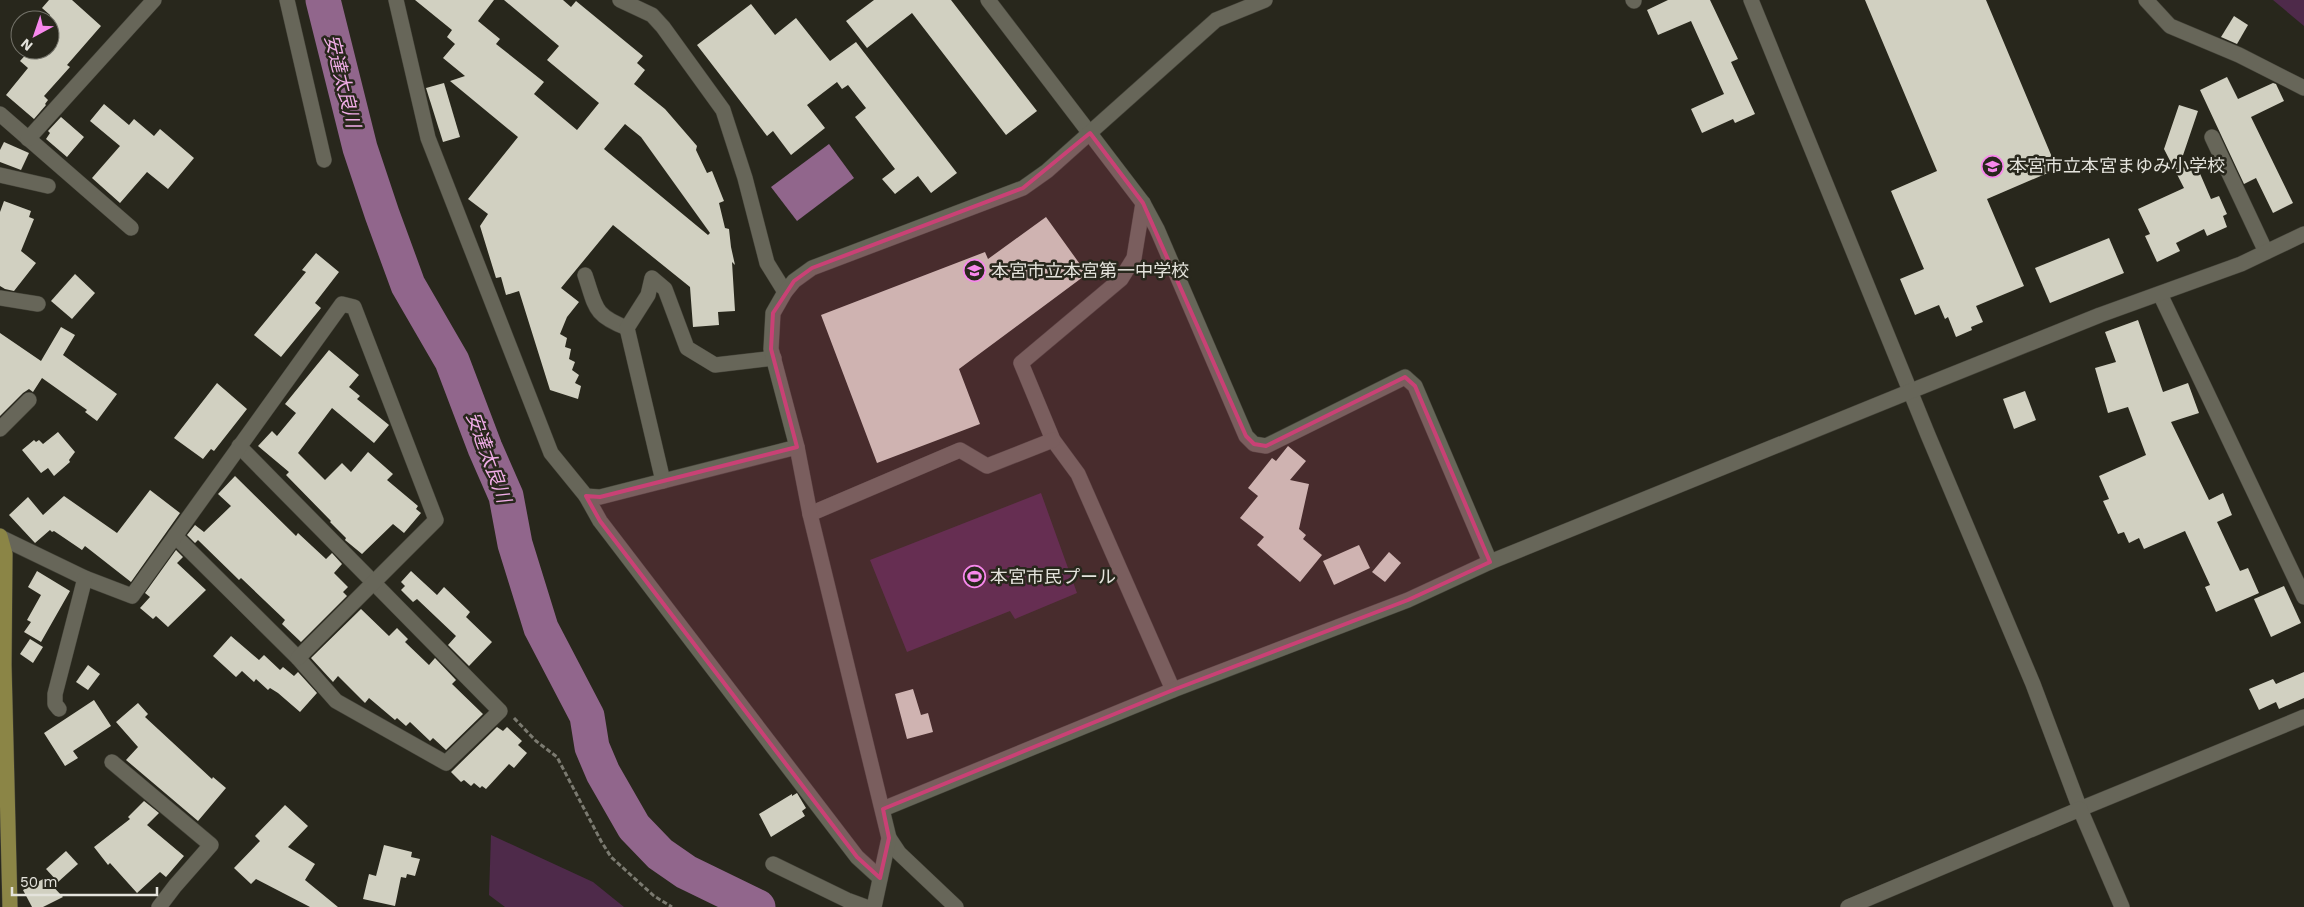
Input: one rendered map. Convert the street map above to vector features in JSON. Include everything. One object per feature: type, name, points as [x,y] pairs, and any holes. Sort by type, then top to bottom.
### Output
[{"type":"main road","points":[[0,537],[5,554],[2,665],[4,848],[10,907]]},
{"type":"street","points":[[28,140],[154,0]]},
{"type":"street","points":[[287,0],[324,160]]},
{"type":"street","points":[[396,0],[428,138],[551,453],[586,496],[600,521],[857,857],[880,878]]},
{"type":"street","points":[[620,0],[642,4],[663,27],[722,110],[745,178],[767,263],[785,292]]},
{"type":"street","points":[[988,0],[1143,203],[1157,229],[1246,436],[1254,444],[1266,446],[1405,377],[1415,386],[1490,562]]},
{"type":"street","points":[[2146,0],[2170,26],[2239,56],[2304,88]]},
{"type":"street","points":[[956,907],[899,853],[889,838],[810,514],[797,447],[774,358],[771,334],[774,313],[785,292],[812,268],[1023,188],[1047,171],[1216,20],[1258,1]]},
{"type":"street","points":[[1756,2],[1911,391],[2033,684],[2080,809],[2122,907]]},
{"type":"street","points":[[0,114],[131,228]]},
{"type":"street","points":[[2212,136],[2266,252]]},
{"type":"street","points":[[0,175],[48,186]]},
{"type":"street","points":[[1143,203],[1134,258],[1121,279],[1021,363],[1053,440],[1078,474],[1173,690]]},
{"type":"street","points":[[883,810],[1173,690],[1408,600],[1490,562],[2100,315],[2241,264],[2304,234]]},
{"type":"street","points":[[585,275],[600,314],[608,321],[627,328]]},
{"type":"street","points":[[663,481],[627,328],[648,295],[652,278],[665,289],[687,348],[715,366],[774,358]]},
{"type":"street","points":[[2160,294],[2298,569],[2304,597]]},
{"type":"street","points":[[0,298],[38,304]]},
{"type":"street","points":[[0,537],[85,578],[132,596],[342,304],[354,307],[436,520],[298,658]]},
{"type":"street","points":[[0,429],[29,400]]},
{"type":"street","points":[[810,514],[960,450],[987,466],[1053,440]]},
{"type":"street","points":[[175,536],[298,658],[336,701],[446,763],[500,711],[239,446]]},
{"type":"street","points":[[586,496],[600,497],[797,447]]},
{"type":"street","points":[[59,709],[55,704],[55,694],[85,578]]},
{"type":"street","points":[[1848,907],[2304,717]]},
{"type":"street","points":[[112,762],[211,845],[159,907]]},
{"type":"street","points":[[874,907],[889,838]]},
{"type":"street","points":[[774,864],[847,900],[866,907]]},
{"type":"path","points":[[500,711],[513,717],[536,741],[557,757],[611,857],[654,896],[672,907]]},
{"type":"highlighted area","points":[[1090,133],[1143,203],[1246,436],[1254,444],[1266,446],[1405,377],[1415,386],[1490,562],[1408,600],[1173,690],[883,809],[889,838],[880,878],[857,857],[600,521],[586,496],[600,497],[797,447],[771,349],[773,313],[794,281],[812,268],[1023,188]]},
{"type":"shaded area","points":[[2273,0],[2304,0],[2304,26]]},
{"type":"shaded area","points":[[829,144],[854,178],[797,221],[771,187]]},
{"type":"shaded area","name":"本宮市民プール","points":[[1041,493],[1077,593],[1015,619],[1010,611],[907,652],[870,560]]},
{"type":"shaded area","points":[[491,835],[593,882],[624,907],[505,907],[489,895]]},
{"type":"building","points":[[49,0],[72,0],[101,26],[67,65],[70,67],[44,96],[48,100],[46,105],[34,119],[6,95],[28,68],[21,60],[60,60],[60,10],[44,10],[42,8]]},
{"type":"building","points":[[415,0],[494,0],[478,21],[500,39],[496,44],[544,82],[534,94],[577,130],[599,103],[547,60],[559,46],[504,0],[563,0],[571,7],[576,1],[643,56],[637,63],[645,70],[634,84],[665,109],[697,146],[696,150],[707,173],[712,171],[724,201],[719,203],[725,228],[729,229],[735,265],[732,262],[735,311],[718,312],[719,325],[693,327],[690,287],[613,225],[561,288],[579,302],[567,317],[560,334],[567,338],[565,347],[571,349],[569,359],[575,362],[572,370],[579,375],[575,383],[581,386],[578,399],[550,390],[519,291],[506,295],[501,277],[496,278],[480,226],[488,214],[468,199],[518,137],[450,81],[465,76],[443,58],[455,44],[447,37],[452,30]],"holes":[[[625,124],[641,137],[710,233],[708,235],[604,149]]]},
{"type":"building","points":[[874,0],[951,0],[1037,111],[1006,135],[912,13],[867,48],[846,21]]},
{"type":"building","points":[[1668,0],[1710,0],[1738,59],[1731,62],[1755,114],[1735,123],[1733,119],[1702,133],[1691,109],[1724,94],[1691,21],[1658,35],[1647,10]]},
{"type":"building","points":[[1865,0],[1986,0],[2057,169],[1987,199],[2024,286],[1976,306],[1983,322],[1971,327],[1972,330],[1956,337],[1948,317],[1945,319],[1939,305],[1915,315],[1900,279],[1924,269],[1891,191],[1937,171]]},
{"type":"building","points":[[751,4],[775,35],[796,18],[830,61],[856,42],[957,173],[931,193],[918,176],[895,194],[882,179],[895,169],[855,117],[866,108],[848,85],[842,89],[837,82],[807,105],[825,128],[791,155],[773,131],[767,136],[697,45]]},
{"type":"building","points":[[2234,16],[2248,25],[2237,44],[2221,37]]},
{"type":"building","points":[[2227,77],[2238,99],[2273,83],[2276,84],[2284,101],[2251,117],[2293,203],[2273,213],[2256,178],[2244,184],[2200,90]]},
{"type":"building","points":[[444,83],[460,137],[443,142],[426,88]]},
{"type":"building","points":[[104,104],[129,125],[134,119],[154,136],[160,129],[194,158],[168,189],[147,172],[120,203],[92,178],[120,146],[90,121]]},
{"type":"building","points":[[2179,105],[2198,111],[2178,170],[2195,162],[2211,199],[2219,196],[2227,214],[2223,216],[2227,227],[2207,236],[2204,229],[2176,243],[2180,251],[2157,262],[2145,236],[2150,234],[2138,209],[2184,188],[2164,149]]},
{"type":"building","points":[[61,117],[84,137],[67,157],[46,139],[50,133],[48,131]]},
{"type":"building","points":[[4,142],[29,153],[21,170],[0,162],[0,150]]},
{"type":"building","points":[[4,201],[31,211],[29,217],[34,219],[21,251],[36,263],[14,291],[0,286],[0,212]]},
{"type":"building","points":[[1046,217],[1087,274],[959,369],[980,424],[877,463],[821,315],[985,252],[988,259]]},
{"type":"building","points":[[2109,238],[2124,273],[2050,303],[2035,268]]},
{"type":"building","points":[[316,253],[339,272],[315,303],[321,308],[281,357],[254,335],[306,272],[302,270]]},
{"type":"building","points":[[75,274],[95,293],[72,319],[51,301]]},
{"type":"building","points":[[2138,320],[2163,392],[2188,383],[2199,413],[2171,422],[2209,500],[2223,493],[2232,515],[2217,522],[2240,571],[2248,568],[2259,593],[2216,612],[2205,587],[2210,585],[2185,531],[2144,549],[2139,538],[2129,543],[2124,532],[2118,534],[2103,501],[2109,499],[2099,476],[2146,455],[2128,407],[2108,413],[2095,368],[2116,362],[2105,332]]},
{"type":"building","points":[[61,327],[75,335],[63,355],[117,394],[97,421],[85,412],[87,410],[42,378],[33,392],[29,389],[23,393],[0,416],[0,333],[41,361]]},
{"type":"building","points":[[329,350],[359,375],[349,387],[360,396],[357,399],[389,425],[374,443],[332,408],[298,453],[325,480],[342,463],[351,472],[368,452],[393,474],[387,480],[418,506],[416,509],[421,513],[404,533],[393,524],[362,554],[345,540],[346,538],[331,521],[286,475],[289,472],[258,446],[272,431],[277,436],[296,413],[285,404]]},
{"type":"building","points":[[217,383],[247,409],[214,451],[211,449],[203,459],[174,438]]},
{"type":"building","points":[[2025,391],[2036,420],[2014,429],[2003,399]]},
{"type":"building","points":[[58,432],[75,452],[69,460],[70,462],[54,476],[48,468],[41,473],[22,450],[34,440],[36,442],[39,440],[43,444]]},
{"type":"building","points":[[1288,446],[1306,461],[1290,480],[1309,484],[1299,529],[1306,535],[1303,539],[1322,555],[1300,582],[1257,545],[1264,537],[1240,518],[1258,496],[1248,488],[1272,458],[1276,461]]},
{"type":"building","points":[[235,476],[296,536],[298,533],[326,559],[332,553],[342,564],[334,573],[348,587],[343,592],[347,596],[301,642],[282,624],[285,620],[241,578],[239,580],[198,540],[195,543],[187,535],[195,525],[204,532],[231,506],[218,494]]},
{"type":"building","points":[[150,490],[180,513],[131,582],[85,546],[82,550],[54,531],[50,530],[35,543],[9,515],[28,497],[43,515],[64,496],[117,533]]},
{"type":"building","points":[[1359,545],[1370,568],[1334,585],[1323,561]]},
{"type":"building","points":[[176,550],[183,557],[177,563],[206,590],[168,627],[156,616],[153,619],[140,608],[150,597],[145,593]]},
{"type":"building","points":[[1389,552],[1401,563],[1385,582],[1372,572]]},
{"type":"building","points":[[37,571],[70,591],[41,642],[24,632],[31,622],[27,620],[41,595],[28,587]]},
{"type":"building","points":[[411,571],[437,595],[444,587],[470,612],[466,617],[492,642],[469,666],[448,645],[456,636],[417,599],[413,602],[401,590],[405,586],[401,582]]},
{"type":"building","points":[[2284,586],[2301,623],[2271,637],[2254,599]]},
{"type":"building","points":[[361,609],[389,636],[397,628],[408,639],[405,642],[429,665],[435,658],[456,680],[452,684],[483,714],[446,750],[433,738],[430,741],[410,722],[406,726],[397,718],[395,720],[369,698],[365,703],[338,676],[333,682],[311,658]]},
{"type":"building","points":[[231,636],[259,660],[264,655],[280,670],[283,667],[294,676],[298,672],[317,693],[300,712],[278,693],[270,688],[268,690],[256,679],[254,682],[242,671],[236,677],[213,656]]},
{"type":"building","points":[[30,639],[43,647],[33,663],[20,654]]},
{"type":"building","points":[[88,665],[100,674],[88,690],[76,682]]},
{"type":"building","points":[[2304,672],[2304,698],[2279,709],[2276,702],[2259,710],[2249,689],[2273,679],[2276,684]]},
{"type":"building","points":[[913,689],[921,715],[928,713],[933,732],[907,739],[895,694]]},
{"type":"building","points":[[94,700],[111,726],[73,751],[78,758],[65,766],[44,733]]},
{"type":"building","points":[[138,703],[148,714],[145,717],[212,779],[213,777],[226,788],[198,821],[126,760],[138,747],[116,722]]},
{"type":"building","points":[[497,727],[503,731],[507,727],[522,741],[518,745],[527,753],[514,768],[509,764],[486,789],[482,786],[480,788],[474,783],[471,786],[464,780],[461,782],[451,772]]},
{"type":"building","points":[[797,793],[806,808],[802,811],[805,816],[771,837],[759,814],[792,794],[792,796]]},
{"type":"building","points":[[144,801],[159,813],[147,825],[184,856],[166,877],[160,872],[137,893],[110,863],[108,865],[94,847],[130,819],[128,817]]},
{"type":"building","points":[[285,805],[308,826],[288,847],[315,864],[305,880],[338,907],[310,907],[256,879],[251,884],[234,868],[260,841],[255,836]]},
{"type":"building","points":[[384,845],[412,852],[411,857],[420,859],[415,876],[407,874],[406,878],[401,877],[395,906],[363,899],[369,874],[376,876]]},
{"type":"building","points":[[66,851],[78,864],[58,882],[46,869]]},
{"type":"building","points":[[45,878],[63,897],[43,907],[32,907],[23,890]]},
{"type":"waterway","name":"安達太良川","points":[[323,0],[360,148],[382,214],[408,285],[452,361],[485,448],[506,496],[515,544],[541,628],[587,716],[592,747],[603,773],[634,827],[660,854],[686,872],[758,907]]},
{"type":"place","name":"本宮市立本宮まゆみ小学校","points":[[1993,166]]},
{"type":"place","name":"本宮市立本宮第一中学校","points":[[975,271]]},
{"type":"place","name":"本宮市民プール","points":[[974,577]]}]
